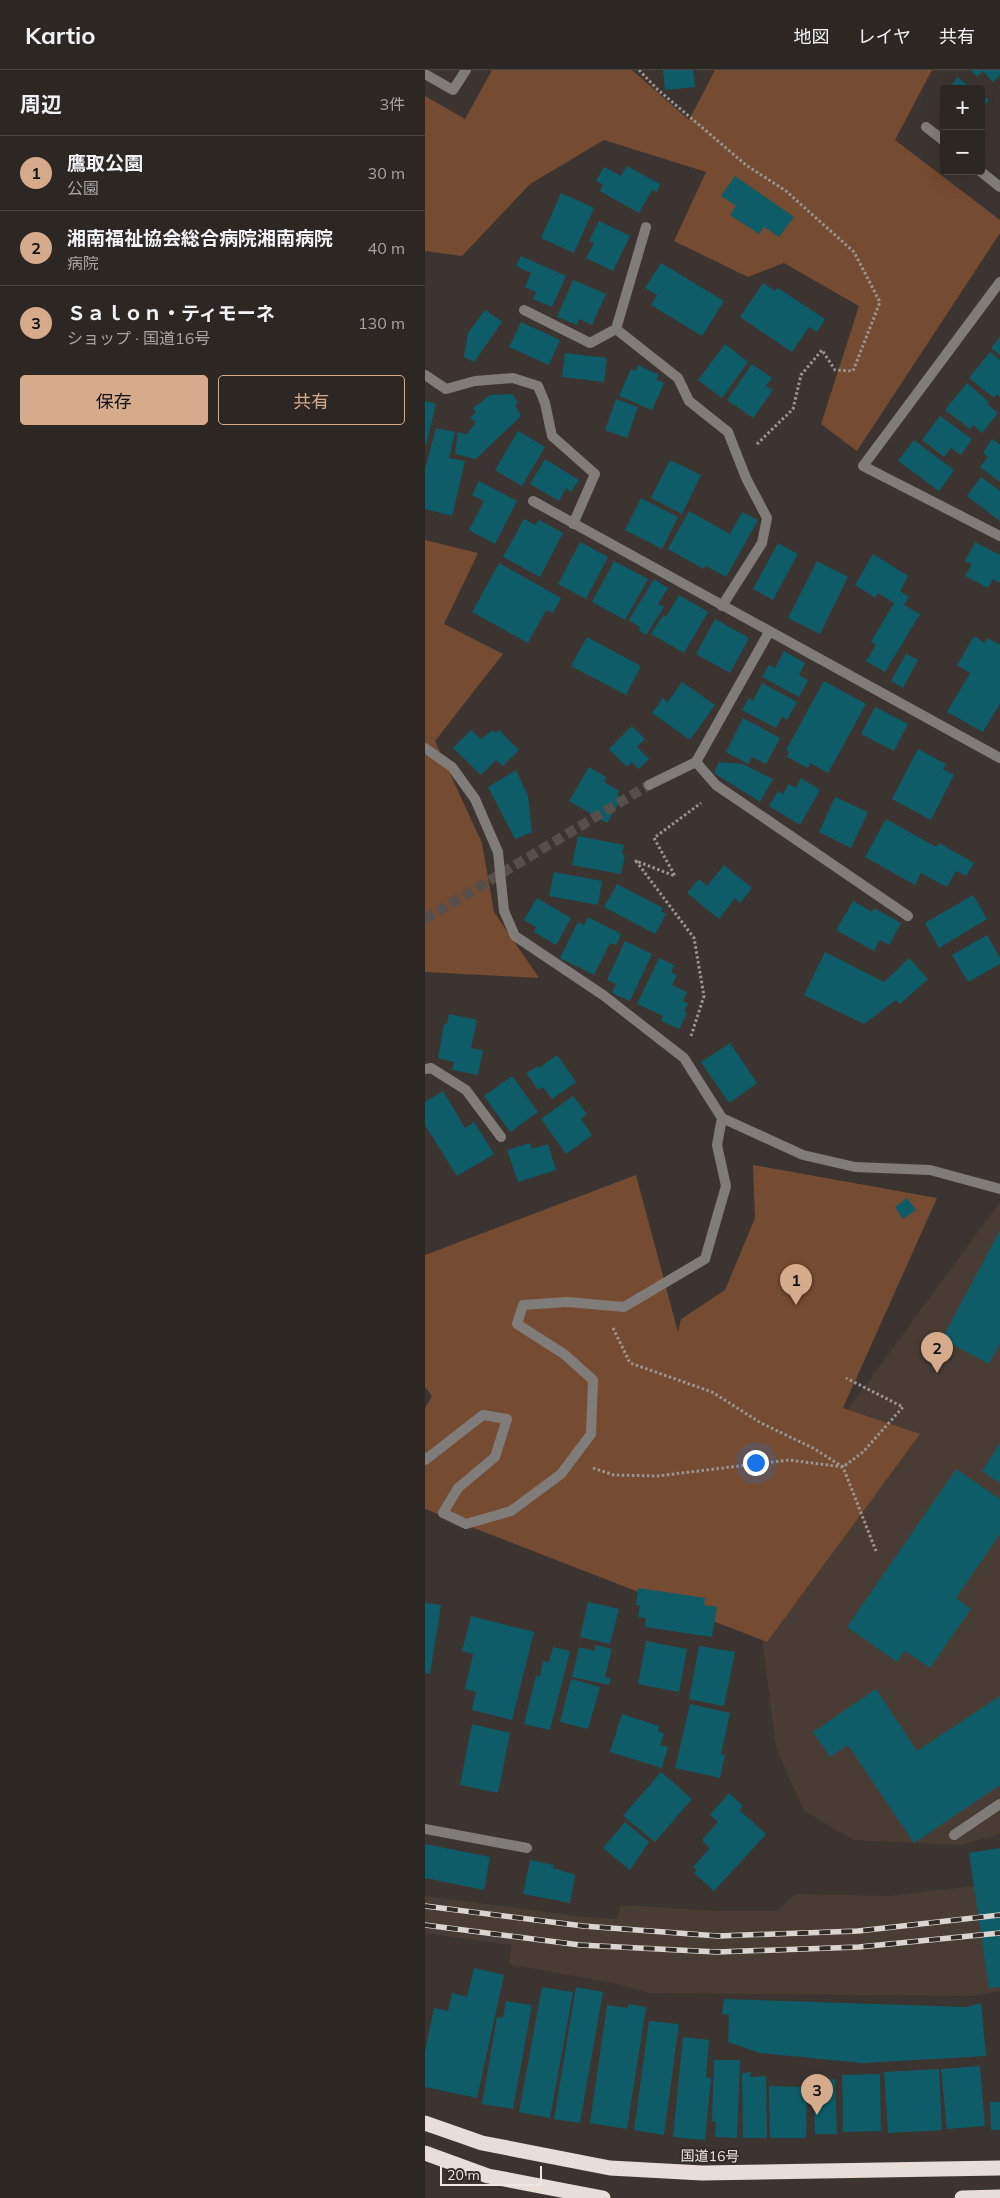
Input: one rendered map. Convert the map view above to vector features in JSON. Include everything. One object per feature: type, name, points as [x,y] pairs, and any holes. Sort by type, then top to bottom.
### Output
[{"type":"highway","name":"国道16号","points":[[425,2123],[482,2144],[610,2168],[702,2173],[1000,2168]]},
{"type":"highway","points":[[425,2153],[488,2176],[603,2198]]},
{"type":"highway","points":[[962,2198],[1000,2197]]},
{"type":"street","points":[[425,74],[453,90],[466,70]]},
{"type":"street","points":[[926,127],[940,138]]},
{"type":"street","points":[[985,174],[1000,187]]},
{"type":"street","points":[[524,310],[590,343],[616,328],[646,228]]},
{"type":"street","points":[[1000,282],[863,466],[1000,536]]},
{"type":"street","points":[[616,328],[678,378],[689,401],[727,432],[767,518],[763,543],[723,606]]},
{"type":"street","points":[[425,375],[447,389],[475,381],[513,378],[538,386],[545,402],[552,436],[595,474],[573,524]]},
{"type":"street","points":[[533,501],[1000,758]]},
{"type":"street","points":[[649,785],[696,762],[769,632]]},
{"type":"street","points":[[425,748],[452,767],[475,799],[498,852],[504,911],[515,936],[603,995],[684,1058],[722,1118],[803,1154],[855,1167],[930,1170],[1000,1190]]},
{"type":"street","points":[[696,762],[716,785],[908,916]]},
{"type":"street","points":[[425,1069],[431,1068],[466,1090],[501,1137]]},
{"type":"street","points":[[425,1460],[483,1416],[507,1419],[495,1457],[458,1488],[443,1512],[466,1524],[511,1511],[561,1474],[591,1434],[593,1380],[565,1354],[517,1324],[523,1305],[567,1302],[624,1307],[705,1259],[726,1186],[717,1145],[722,1118]]},
{"type":"street","points":[[954,1836],[1000,1804]]},
{"type":"street","points":[[425,1829],[527,1848]]},
{"type":"path","points":[[639,70],[657,89],[746,165],[787,191],[854,252],[880,302],[853,371],[835,370],[822,350],[801,375],[793,409],[740,461]]},
{"type":"path","points":[[684,1058],[704,996],[694,938],[636,861],[675,876],[654,838],[701,804],[696,762]]},
{"type":"path","points":[[601,1305],[630,1363],[712,1392],[761,1423],[813,1448],[843,1468],[876,1551]]},
{"type":"path","points":[[571,1461],[614,1475],[657,1476],[789,1460],[843,1468],[863,1452],[903,1407],[846,1378]]},
{"type":"shaded area","points":[[492,70],[632,70],[689,120],[715,70],[932,70],[895,140],[1000,220],[1000,233],[857,451],[821,424],[859,306],[784,263],[748,277],[674,241],[706,172],[604,140],[530,184],[462,256],[425,251],[425,96],[465,119]]},
{"type":"shaded area","points":[[425,540],[478,553],[444,624],[503,654],[435,741],[482,843],[494,912],[539,978],[425,972]]},
{"type":"shaded area","points":[[753,1165],[937,1198],[843,1408],[920,1434],[767,1642],[425,1509],[425,1408],[432,1396],[425,1387],[425,1255],[636,1175],[678,1332],[681,1319],[725,1290],[755,1218]]},
{"type":"shaded area","points":[[1000,1202],[1000,1834],[961,1845],[853,1840],[804,1811],[776,1748],[750,1543]]},
{"type":"shaded area","points":[[1000,1883],[1000,1991],[973,1996],[649,1993],[618,1984],[509,1964],[512,1945],[425,1933],[425,1896],[583,1917],[618,1919],[620,1905],[718,1911],[778,1911],[795,1894],[889,1896]]},
{"type":"building","points":[[663,70],[693,70],[695,87],[665,90]]},
{"type":"building","points":[[971,70],[1000,70],[1000,75],[993,82],[983,71],[977,77]]},
{"type":"building","points":[[957,77],[968,85],[952,85]]},
{"type":"building","points":[[627,166],[660,184],[657,192],[652,190],[639,213],[600,191],[603,185],[596,181],[604,167],[621,176]]},
{"type":"building","points":[[735,176],[794,217],[779,237],[764,227],[759,234],[730,215],[736,206],[721,196]]},
{"type":"building","points":[[561,193],[594,208],[574,253],[541,238]]},
{"type":"building","points":[[599,221],[630,236],[613,271],[586,258],[594,243],[589,241]]},
{"type":"building","points":[[521,256],[566,276],[552,307],[533,299],[536,292],[525,287],[531,273],[516,266]]},
{"type":"building","points":[[661,263],[724,301],[702,336],[651,305],[657,295],[645,288]]},
{"type":"building","points":[[573,280],[606,294],[592,325],[579,319],[577,325],[557,317]]},
{"type":"building","points":[[763,283],[775,291],[778,288],[825,319],[817,332],[809,327],[792,352],[740,317]]},
{"type":"building","points":[[485,310],[502,322],[474,362],[464,357],[468,333]]},
{"type":"building","points":[[521,322],[560,340],[549,365],[509,347]]},
{"type":"building","points":[[1000,337],[1000,355],[991,348]]},
{"type":"building","points":[[725,344],[748,362],[722,398],[698,380]]},
{"type":"building","points":[[990,352],[1000,360],[1000,397],[997,394],[994,398],[969,378]]},
{"type":"building","points":[[565,353],[607,358],[604,382],[562,377]]},
{"type":"building","points":[[752,364],[772,378],[766,386],[773,390],[753,418],[727,400]]},
{"type":"building","points":[[638,365],[659,375],[656,379],[664,383],[652,410],[619,396],[631,369],[636,371]]},
{"type":"building","points":[[967,383],[989,402],[987,404],[998,413],[982,433],[973,425],[970,429],[945,410]]},
{"type":"building","points":[[512,394],[518,402],[515,405],[521,416],[476,459],[455,454],[458,432],[467,434],[476,422],[470,418],[476,412],[473,408],[490,395]]},
{"type":"building","points":[[616,399],[638,407],[627,438],[605,430]]},
{"type":"building","points":[[425,401],[436,404],[426,445],[425,445]]},
{"type":"building","points":[[940,416],[972,439],[961,455],[951,448],[944,457],[922,440]]},
{"type":"building","points":[[436,428],[455,432],[449,458],[465,461],[452,516],[425,509],[425,469]]},
{"type":"building","points":[[518,431],[545,447],[522,486],[495,470]]},
{"type":"building","points":[[992,439],[1000,445],[1000,482],[980,467],[988,457],[983,453]]},
{"type":"building","points":[[914,440],[954,470],[939,491],[898,461]]},
{"type":"building","points":[[545,459],[579,480],[571,492],[566,488],[559,501],[530,484]]},
{"type":"building","points":[[670,460],[701,475],[682,514],[651,498]]},
{"type":"building","points":[[981,477],[1000,491],[1000,521],[967,496]]},
{"type":"building","points":[[479,481],[517,501],[495,544],[469,530],[484,501],[472,495]]},
{"type":"building","points":[[641,498],[678,517],[662,549],[625,530]]},
{"type":"building","points":[[689,511],[730,534],[742,512],[758,520],[726,577],[706,566],[704,569],[668,549]]},
{"type":"building","points":[[524,519],[535,525],[539,520],[563,533],[540,577],[503,557]]},
{"type":"building","points":[[580,542],[608,557],[586,599],[558,584]]},
{"type":"building","points":[[975,542],[1000,555],[1000,583],[993,579],[988,588],[965,576],[972,564],[965,561]]},
{"type":"building","points":[[778,543],[798,554],[773,600],[753,589]]},
{"type":"building","points":[[873,554],[908,576],[900,591],[909,597],[904,605],[920,614],[885,672],[866,661],[876,645],[871,642],[894,603],[878,593],[875,598],[855,585]]},
{"type":"building","points":[[614,561],[648,579],[625,620],[592,602]]},
{"type":"building","points":[[817,561],[848,577],[820,634],[788,618]]},
{"type":"building","points":[[499,563],[561,598],[553,613],[546,610],[528,643],[472,612]]},
{"type":"building","points":[[654,579],[668,588],[658,604],[664,607],[646,635],[638,630],[640,627],[629,620]]},
{"type":"building","points":[[679,595],[708,612],[684,653],[651,634],[663,615],[666,617]]},
{"type":"building","points":[[715,619],[749,638],[730,673],[696,654]]},
{"type":"building","points":[[974,636],[985,643],[987,638],[1000,645],[1000,703],[983,732],[947,712],[970,673],[957,665]]},
{"type":"building","points":[[587,637],[641,666],[626,695],[571,666]]},
{"type":"building","points":[[784,651],[805,663],[799,675],[808,680],[799,697],[762,677],[769,665],[775,668]]},
{"type":"building","points":[[906,654],[918,660],[903,688],[891,681]]},
{"type":"building","points":[[824,681],[866,704],[828,773],[810,763],[808,768],[787,757],[789,752],[786,750]]},
{"type":"building","points":[[682,682],[715,705],[690,740],[652,713],[663,698],[668,702]]},
{"type":"building","points":[[762,683],[797,702],[787,720],[782,717],[776,728],[742,710],[749,698],[753,701]]},
{"type":"building","points":[[875,707],[908,724],[894,751],[861,734]]},
{"type":"building","points":[[743,718],[780,738],[766,764],[752,757],[748,764],[726,752]]},
{"type":"building","points":[[632,726],[645,739],[637,747],[649,759],[639,769],[632,762],[627,767],[609,749]]},
{"type":"building","points":[[471,730],[481,739],[493,730],[496,733],[499,730],[519,750],[503,766],[496,760],[481,775],[453,748]]},
{"type":"building","points":[[918,749],[946,764],[943,769],[954,775],[931,820],[892,799]]},
{"type":"building","points":[[719,762],[743,764],[773,779],[760,802],[714,773]]},
{"type":"building","points":[[589,767],[606,777],[604,782],[619,791],[617,795],[622,798],[607,823],[569,801]]},
{"type":"building","points":[[516,770],[528,796],[532,832],[515,839],[488,787]]},
{"type":"building","points":[[801,778],[820,790],[800,825],[769,806],[778,791],[783,794],[789,784],[796,788]]},
{"type":"building","points":[[835,797],[868,812],[851,848],[819,832]]},
{"type":"building","points":[[886,819],[936,847],[939,843],[974,863],[966,876],[956,871],[947,887],[921,873],[915,885],[865,857]]},
{"type":"building","points":[[578,836],[624,845],[622,854],[625,855],[621,874],[572,865]]},
{"type":"building","points":[[724,865],[752,888],[740,903],[735,898],[719,919],[687,893],[699,879],[707,886]]},
{"type":"building","points":[[554,872],[602,881],[598,905],[549,896]]},
{"type":"building","points":[[617,884],[663,908],[661,911],[666,914],[655,934],[604,907]]},
{"type":"building","points":[[973,895],[987,919],[939,948],[925,923]]},
{"type":"building","points":[[537,898],[571,918],[556,945],[534,932],[536,927],[524,920]]},
{"type":"building","points":[[853,901],[872,912],[874,908],[901,923],[889,945],[880,940],[874,951],[836,930]]},
{"type":"building","points":[[588,917],[621,934],[616,945],[610,943],[594,975],[560,958],[578,922],[584,925]]},
{"type":"building","points":[[987,935],[1000,958],[1000,964],[968,982],[952,955]]},
{"type":"building","points":[[625,941],[652,954],[630,1001],[612,993],[616,984],[607,980]]},
{"type":"building","points":[[825,952],[884,982],[909,958],[928,979],[900,1004],[896,1000],[864,1024],[804,995]]},
{"type":"building","points":[[659,958],[674,965],[671,972],[677,975],[672,985],[687,992],[683,1001],[688,1003],[684,1012],[687,1013],[679,1029],[661,1021],[663,1016],[637,1004]]},
{"type":"building","points":[[449,1014],[477,1020],[471,1048],[483,1050],[478,1075],[452,1070],[454,1062],[438,1058],[444,1024],[447,1024]]},
{"type":"building","points":[[730,1043],[757,1083],[729,1103],[701,1062]]},
{"type":"building","points":[[557,1055],[576,1082],[552,1099],[543,1087],[538,1090],[526,1073],[538,1066],[539,1068]]},
{"type":"building","points":[[512,1076],[538,1112],[510,1132],[484,1096]]},
{"type":"building","points":[[443,1091],[465,1128],[474,1122],[494,1154],[457,1176],[425,1125],[425,1102]]},
{"type":"building","points":[[573,1096],[587,1114],[581,1119],[592,1135],[566,1154],[541,1119]]},
{"type":"building","points":[[530,1143],[532,1149],[548,1144],[556,1170],[518,1182],[507,1150]]},
{"type":"building","points":[[907,1198],[916,1210],[903,1219],[895,1207]]},
{"type":"building","points":[[1000,1230],[1000,1343],[989,1364],[942,1339]]},
{"type":"building","points":[[1000,1443],[1000,1483],[982,1471]]},
{"type":"building","points":[[956,1469],[1000,1499],[1000,1534],[956,1598],[971,1609],[930,1668],[905,1651],[897,1662],[847,1627]]},
{"type":"building","points":[[638,1588],[705,1598],[704,1605],[717,1607],[712,1637],[645,1627],[646,1618],[638,1617],[640,1605],[636,1605]]},
{"type":"building","points":[[588,1602],[619,1609],[610,1644],[580,1637]]},
{"type":"building","points":[[425,1603],[441,1605],[430,1674],[425,1673]]},
{"type":"building","points":[[471,1616],[534,1632],[512,1720],[472,1710],[476,1692],[465,1689],[473,1654],[462,1651]]},
{"type":"building","points":[[646,1641],[687,1649],[679,1692],[638,1684]]},
{"type":"building","points":[[596,1645],[612,1649],[605,1677],[611,1679],[609,1685],[572,1677],[579,1647],[594,1651]]},
{"type":"building","points":[[699,1646],[735,1652],[724,1706],[689,1699]]},
{"type":"building","points":[[553,1647],[570,1651],[550,1730],[524,1724],[536,1676],[540,1677],[543,1661],[549,1662]]},
{"type":"building","points":[[571,1679],[600,1687],[588,1729],[560,1722]]},
{"type":"building","points":[[876,1689],[917,1751],[1000,1696],[1000,1785],[914,1843],[848,1745],[830,1757],[813,1732]]},
{"type":"building","points":[[690,1704],[730,1713],[721,1754],[725,1755],[720,1778],[675,1768]]},
{"type":"building","points":[[622,1714],[659,1726],[658,1732],[664,1733],[660,1745],[668,1747],[662,1768],[610,1752]]},
{"type":"building","points":[[472,1724],[510,1733],[498,1793],[460,1785]]},
{"type":"building","points":[[661,1772],[692,1799],[655,1842],[623,1816]]},
{"type":"building","points":[[729,1793],[743,1806],[739,1810],[766,1834],[714,1891],[694,1873],[697,1870],[693,1867],[710,1848],[702,1840],[718,1822],[710,1815]]},
{"type":"building","points":[[625,1822],[649,1842],[630,1870],[603,1848]]},
{"type":"building","points":[[425,1844],[490,1857],[484,1890],[425,1878]]},
{"type":"building","points":[[1000,1848],[1000,1987],[989,1988],[969,1853]]},
{"type":"building","points":[[530,1860],[554,1865],[553,1868],[575,1875],[570,1903],[523,1894]]},
{"type":"building","points":[[474,1968],[504,1975],[477,2098],[425,2087],[425,2052],[434,2008],[448,2011],[452,1993],[467,1997]]},
{"type":"building","points":[[542,1987],[573,1992],[550,2118],[519,2112]]},
{"type":"building","points":[[576,1987],[603,1992],[580,2123],[554,2119]]},
{"type":"building","points":[[724,1999],[966,2007],[981,2003],[986,2056],[863,2063],[760,2053],[728,2042],[729,2015],[722,2014]]},
{"type":"building","points":[[506,2001],[532,2005],[513,2109],[482,2104],[497,2017],[503,2018]]},
{"type":"building","points":[[628,2004],[646,2007],[627,2129],[590,2123],[607,2005],[628,2008]]},
{"type":"building","points":[[649,2021],[679,2024],[664,2135],[634,2130]]},
{"type":"building","points":[[683,2037],[709,2040],[706,2077],[711,2078],[705,2140],[673,2137]]},
{"type":"building","points":[[714,2060],[740,2060],[737,2138],[715,2137],[716,2122],[712,2121]]},
{"type":"building","points":[[980,2066],[985,2126],[947,2129],[941,2069]]},
{"type":"building","points":[[939,2069],[942,2130],[888,2133],[884,2072]]},
{"type":"building","points":[[751,2072],[750,2077],[766,2076],[767,2138],[743,2138],[742,2073]]},
{"type":"building","points":[[880,2074],[881,2131],[843,2132],[842,2075]]},
{"type":"building","points":[[835,2079],[837,2134],[815,2134],[813,2080]]},
{"type":"building","points":[[769,2086],[807,2087],[806,2138],[770,2138]]},
{"type":"building","points":[[990,2102],[1000,2102],[1000,2130],[991,2130]]},
{"type":"tunnel","points":[[425,919],[649,785]]},
{"type":"railway","points":[[425,1906],[583,1926],[718,1936],[858,1931],[1000,1915]]},
{"type":"railway","points":[[425,1925],[580,1945],[717,1952],[859,1947],[1000,1933]]},
{"type":"place","name":"鷹取公園","points":[[796,1305]]},
{"type":"place","name":"湘南福祉協会総合病院湘南病院","points":[[937,1373]]},
{"type":"place","name":"Ｓａｌｏｎ・ティモーネ","points":[[817,2115]]}]
